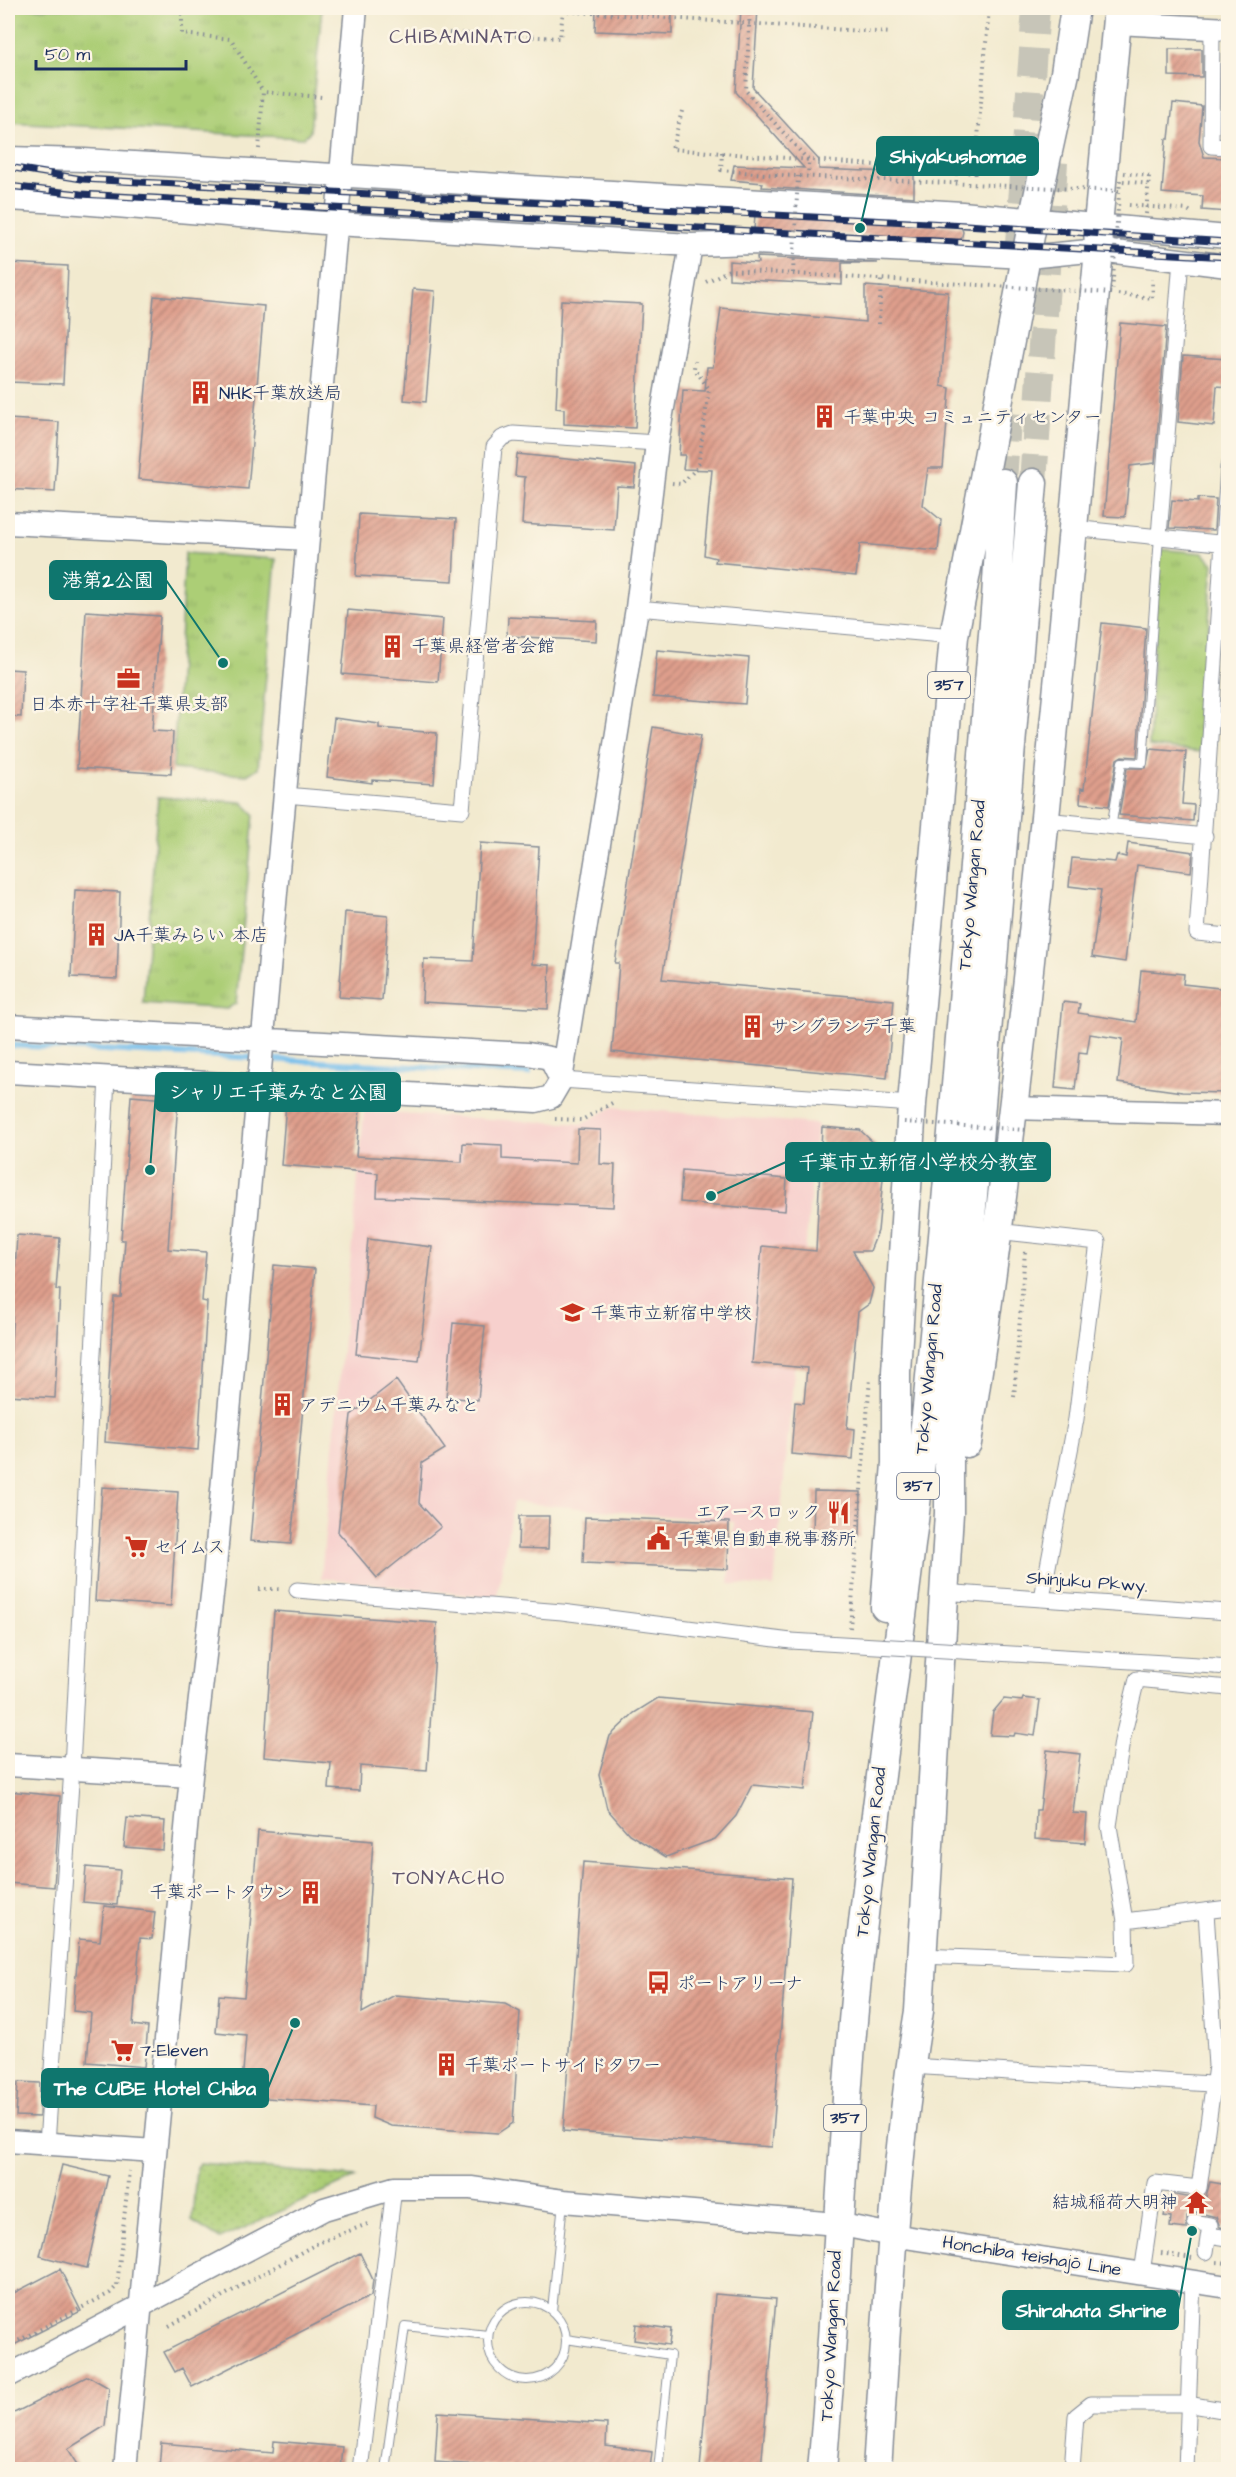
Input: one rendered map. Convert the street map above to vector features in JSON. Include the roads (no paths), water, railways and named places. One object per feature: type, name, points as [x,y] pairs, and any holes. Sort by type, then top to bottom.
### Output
[{"type":"highway","name":"357","points":[[880,1767],[878,1693],[896,1463],[896,1372],[908,1113],[954,636],[1033,220],[1065,73],[1075,8]]},
{"type":"highway","name":"357","points":[[949,1513],[965,1460],[996,1231],[1020,1119],[1117,15]]},
{"type":"highway","name":"Tokyo Wangan Road","points":[[822,2469],[835,2294],[837,2224],[855,1990],[880,1767],[893,1696],[927,1408],[995,609],[1003,483]]},
{"type":"highway","name":"Tokyo Wangan Road","points":[[877,2469],[892,2235],[910,2066],[919,2011],[920,1956],[942,1592],[949,1513],[949,1454],[978,1140],[1033,483]]},
{"type":"street","points":[[125,2469],[191,1776],[214,1578],[356,8]]},
{"type":"street","points":[[1117,15],[1220,29],[1211,146],[1228,147]]},
{"type":"street","points":[[8,158],[340,175],[962,213],[1033,220],[1228,266]]},
{"type":"street","points":[[8,199],[78,202],[336,224],[690,244],[754,243],[1027,256],[1099,237],[1228,237]]},
{"type":"street","points":[[8,1072],[536,1101],[551,1097],[561,1080],[637,608],[657,443],[690,244]]},
{"type":"street","points":[[1159,536],[1180,272]]},
{"type":"street","points":[[285,795],[462,810],[494,447],[502,438],[513,434],[657,443]]},
{"type":"street","points":[[1228,466],[1225,543],[1197,933],[1228,936]]},
{"type":"street","points":[[8,523],[308,540]]},
{"type":"street","points":[[1072,528],[1225,543]]},
{"type":"street","points":[[637,608],[954,636]]},
{"type":"street","points":[[1045,820],[1205,836]]},
{"type":"street","points":[[8,1026],[528,1054],[550,1058],[561,1080]]},
{"type":"street","points":[[47,2144],[72,1768],[107,1077]]},
{"type":"street","points":[[561,1080],[908,1113]]},
{"type":"street","points":[[1020,1119],[1228,1114]]},
{"type":"street","points":[[996,1231],[1098,1242],[1076,1419],[1042,1598]]},
{"type":"street","points":[[297,1590],[562,1612],[791,1641],[1222,1667]]},
{"type":"street","name":"Shinjuku Pkwy.","points":[[942,1592],[1228,1612]]},
{"type":"street","points":[[920,1956],[1126,1964],[1125,1921],[1109,1826],[1122,1741],[1137,1679],[1228,1688]]},
{"type":"street","points":[[8,1764],[191,1776]]},
{"type":"street","points":[[1125,1921],[1228,1908]]},
{"type":"street","points":[[1142,2273],[1155,2183],[1199,2188],[1221,2085],[1216,2066],[1206,1912]]},
{"type":"street","points":[[910,2066],[1221,2085]]},
{"type":"street","points":[[8,2141],[155,2151]]},
{"type":"street","points":[[360,2469],[394,2188]]},
{"type":"street","name":"Honchiba teishajō Line","points":[[8,2376],[324,2209],[394,2188],[471,2188],[563,2201],[837,2224],[892,2235],[1142,2273],[1201,2263],[1228,2286]]},
{"type":"street","points":[[1186,2469],[1187,2404],[1201,2263],[1210,2225],[1195,2222]]},
{"type":"street","points":[[1209,2235],[1228,2238]]},
{"type":"street","points":[[1072,2469],[1077,2416],[1091,2404],[1187,2404],[1228,2411]]},
{"type":"lane","points":[[1111,828],[1122,762],[1143,763],[1159,536]]},
{"type":"lane","points":[[552,2312],[563,2201]]},
{"type":"lane","points":[[522,2302],[534,2302],[552,2312],[563,2326],[566,2339],[564,2352],[549,2373],[537,2378],[524,2379],[511,2376],[501,2369],[491,2353],[488,2335],[492,2323],[510,2306],[522,2302]]},
{"type":"lane","points":[[385,2469],[405,2326],[488,2335]]},
{"type":"lane","points":[[566,2339],[669,2355],[658,2469]]},
{"type":"waterway","points":[[8,1045],[256,1058]]},
{"type":"waterway","points":[[266,1059],[529,1073]]},
{"type":"tunnel","points":[[1019,244],[1036,8]]},
{"type":"tunnel","points":[[1033,483],[1054,162]]},
{"type":"tunnel","points":[[1003,483],[1008,404]]},
{"type":"railway","points":[[8,167],[82,179],[966,225],[1228,242]]},
{"type":"railway","points":[[8,186],[80,194],[1228,257]]},
{"type":"place","name":"Shiyakushomae","points":[[860,228]]},
{"type":"place","name":"NHK千葉放送局","points":[[201,393]]},
{"type":"place","name":"千葉中央 コミュニティセンター","points":[[825,417]]},
{"type":"place","name":"千葉県経営者会館","points":[[393,646]]},
{"type":"place","name":"港第2公園","points":[[223,663]]},
{"type":"place","name":"日本赤十字社千葉県支部","points":[[129,678]]},
{"type":"place","name":"JA千葉みらい 本店","points":[[96,935]]},
{"type":"place","name":"サングランデ千葉","points":[[753,1026]]},
{"type":"place","name":"シャリエ千葉みなと公園","points":[[150,1170]]},
{"type":"place","name":"千葉市立新宿小学校分教室","points":[[711,1196]]},
{"type":"place","name":"千葉市立新宿中学校","points":[[572,1313]]},
{"type":"place","name":"アデニウム千葉みなと","points":[[282,1405]]},
{"type":"place","name":"エアースロック","points":[[838,1512]]},
{"type":"place","name":"千葉県自動車税事務所","points":[[658,1539]]},
{"type":"place","name":"セイムス","points":[[136,1547]]},
{"type":"place","name":"千葉ポートタウン","points":[[311,1892]]},
{"type":"place","name":"ポートアリーナ","points":[[659,1983]]},
{"type":"place","name":"The CUBE Hotel Chiba","points":[[295,2023]]},
{"type":"place","name":"7-Eleven","points":[[122,2050]]},
{"type":"place","name":"千葉ポートサイドタワー","points":[[446,2065]]},
{"type":"place","name":"結城稲荷大明神","points":[[1196,2202]]},
{"type":"place","name":"Shirahata Shrine","points":[[1192,2231]]},
{"type":"district","name":"CHIBAMINATO","points":[[461,37]]},
{"type":"district","name":"TONYACHO","points":[[449,1878]]}]
